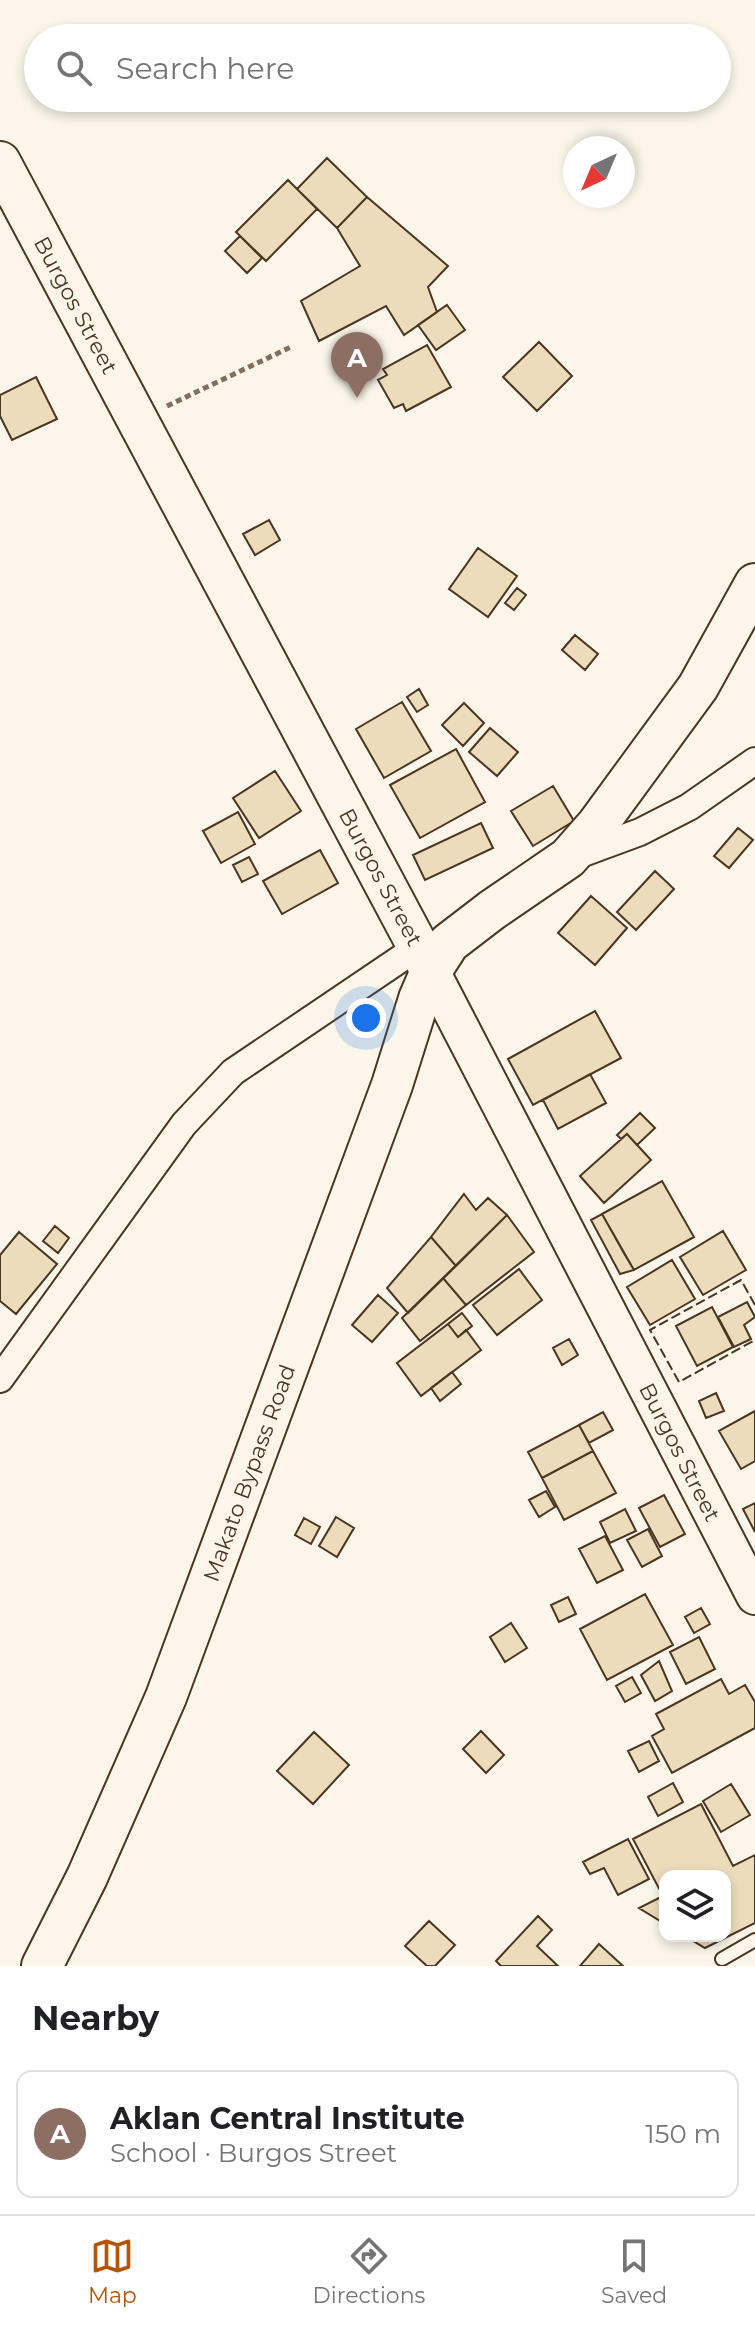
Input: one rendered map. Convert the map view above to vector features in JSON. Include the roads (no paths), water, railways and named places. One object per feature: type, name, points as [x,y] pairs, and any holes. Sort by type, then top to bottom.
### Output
[{"type":"main road","name":"Burgos Street","points":[[0,162],[424,959],[755,1596]]},
{"type":"main road","name":"Makato Bypass Road","points":[[42,1966],[87,1877],[166,1697],[387,1100],[419,999],[424,959],[568,858],[597,825],[698,687],[755,584]]},
{"type":"street","points":[[568,858],[640,832],[689,807],[755,761]]},
{"type":"street","points":[[0,1379],[184,1124],[233,1072],[424,959]]},
{"type":"lane","points":[[722,1959],[755,1940]]},
{"type":"place","name":"Aklan Central Institute","points":[[357,398]]}]
